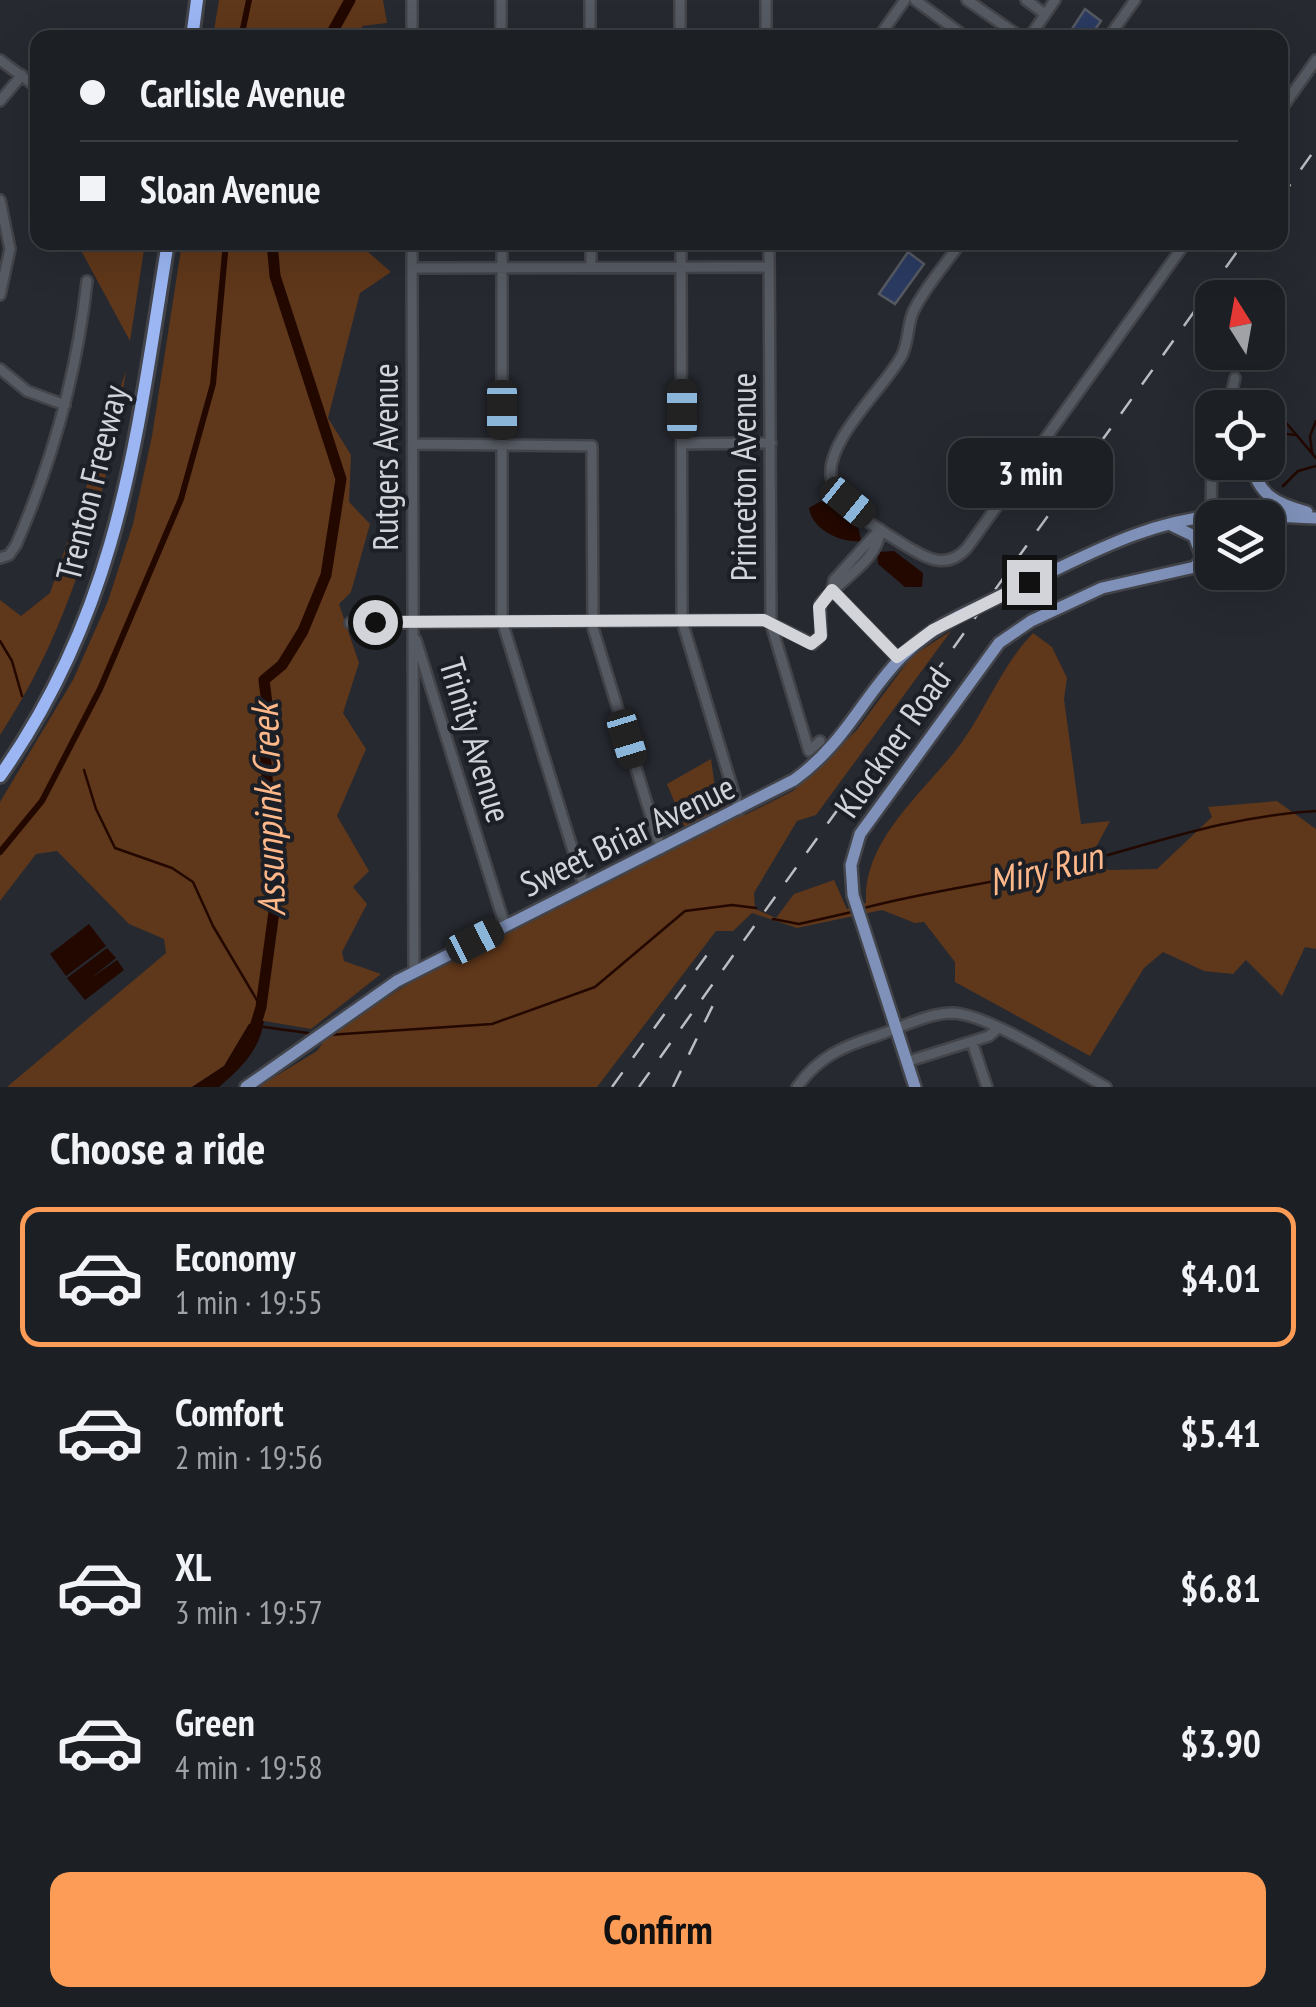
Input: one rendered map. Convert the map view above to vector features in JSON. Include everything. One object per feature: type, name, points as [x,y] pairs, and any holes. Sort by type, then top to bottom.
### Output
[{"type":"highway","points":[[193,30],[198,0]]},
{"type":"highway","points":[[201,30],[206,0]]},
{"type":"highway","name":"Trenton Freeway","points":[[0,762],[54,668],[106,538],[120,483],[159,250]]},
{"type":"highway","name":"Trenton Freeway","points":[[0,776],[57,681],[108,560],[128,484],[167,250]]},
{"type":"main road","points":[[1256,480],[1268,497],[1316,516]]},
{"type":"main road","name":"Sweet Briar Avenue","points":[[1285,517],[1316,516]]},
{"type":"main road","name":"Sweet Briar Avenue","points":[[246,1087],[378,992],[794,780],[823,757],[897,657],[950,620],[1128,536],[1195,519]]},
{"type":"main road","points":[[1169,524],[1195,538]]},
{"type":"main road","name":"Klockner Road","points":[[915,1087],[854,900],[851,865],[862,830],[1000,642],[1031,621],[1094,590],[1180,573],[1195,565]]},
{"type":"street","points":[[412,0],[412,30]]},
{"type":"street","points":[[501,0],[501,30]]},
{"type":"street","points":[[590,0],[590,30]]},
{"type":"street","points":[[680,0],[680,30]]},
{"type":"street","points":[[766,0],[766,30]]},
{"type":"street","points":[[884,30],[905,0]]},
{"type":"street","points":[[915,0],[957,30]]},
{"type":"street","points":[[967,0],[1010,30]]},
{"type":"street","points":[[1026,0],[1046,14]]},
{"type":"street","points":[[1035,30],[1056,0]]},
{"type":"street","points":[[1114,30],[1135,0]]},
{"type":"street","points":[[0,60],[30,82]]},
{"type":"street","points":[[1288,100],[1316,60]]},
{"type":"street","points":[[0,101],[22,75]]},
{"type":"street","points":[[0,200],[10,249],[0,296]]},
{"type":"street","name":"Rutgers Avenue","points":[[412,250],[414,972]]},
{"type":"street","points":[[502,250],[502,621],[584,886]]},
{"type":"street","points":[[591,250],[591,268]]},
{"type":"street","points":[[681,250],[682,621],[739,810]]},
{"type":"street","name":"Princeton Avenue","points":[[768,250],[771,624],[810,751],[820,742]]},
{"type":"street","points":[[955,250],[914,308],[901,356],[832,457],[830,474],[837,492],[880,528],[930,560],[947,561],[962,554],[1180,250]]},
{"type":"street","points":[[412,268],[769,267]]},
{"type":"street","points":[[0,558],[8,556],[26,520],[65,406],[87,281]]},
{"type":"street","points":[[0,369],[38,396],[65,406]]},
{"type":"street","points":[[1232,390],[1235,378]]},
{"type":"street","points":[[682,444],[771,442]]},
{"type":"street","points":[[413,444],[592,446],[592,621],[662,849]]},
{"type":"street","points":[[350,622],[412,625],[764,620],[808,644],[818,642],[822,632],[819,607],[832,590],[834,580],[880,528]]},
{"type":"street","points":[[832,590],[897,657]]},
{"type":"street","name":"Trinity Avenue","points":[[412,625],[505,926]]},
{"type":"street","points":[[796,1087],[813,1066],[832,1052],[954,1014],[972,1016],[1085,1082],[1106,1087]]},
{"type":"street","points":[[906,1062],[972,1042],[997,1029]]},
{"type":"street","points":[[972,1042],[987,1087]]},
{"type":"shaded area","points":[[219,0],[383,0],[387,23],[362,26],[362,30],[214,30]]},
{"type":"shaded area","points":[[81,250],[144,250],[130,341]]},
{"type":"shaded area","points":[[181,250],[368,250],[391,272],[360,293],[328,418],[351,455],[349,502],[370,524],[351,592],[339,604],[359,663],[343,713],[366,749],[337,816],[369,871],[353,887],[367,904],[342,952],[344,961],[381,974],[311,1029],[264,1021],[249,1024],[224,1066],[192,1087],[7,1087],[166,953],[164,939],[129,924],[57,851],[36,854],[0,901],[0,802],[73,680],[108,601],[133,524],[152,436]]},
{"type":"shaded area","points":[[126,371],[108,466],[82,560],[47,650],[0,735],[0,600],[21,616],[50,593]]},
{"type":"shaded area","points":[[821,501],[849,515],[861,541],[837,537],[821,529],[809,508]]},
{"type":"shaded area","points":[[894,551],[923,573],[922,587],[905,587],[878,564],[877,552]]},
{"type":"shaded area","points":[[951,631],[816,815],[797,821],[754,893],[755,909],[776,918],[794,894],[834,880],[847,909],[866,903],[874,858],[885,837],[962,742],[1012,659],[1033,633],[1052,647],[1067,678],[1064,699],[1081,824],[1110,821],[1095,849],[1108,870],[1157,869],[1212,817],[1208,807],[1277,801],[1316,829],[1316,949],[1305,947],[1282,996],[1246,960],[1233,974],[1204,971],[1163,952],[1144,968],[1090,1056],[955,982],[955,962],[924,922],[915,923],[882,910],[797,928],[752,913],[733,931],[716,931],[597,1087],[258,1087],[317,1051],[327,1037],[411,982],[626,874],[686,830],[667,784],[711,759],[717,802],[745,815],[793,791],[856,731],[912,656]]},
{"type":"shaded area","points":[[89,924],[106,946],[66,976],[50,954]]},
{"type":"shaded area","points":[[107,948],[116,958],[90,979],[117,960],[124,970],[85,1000],[67,978]]},
{"type":"shaded area","points":[[264,1021],[254,1050],[227,1080],[219,1087],[192,1087],[224,1066],[249,1024]]},
{"type":"building","points":[[1085,9],[1101,21],[1095,30],[1071,30]]},
{"type":"building","points":[[908,252],[924,264],[895,304],[879,294]]},
{"type":"waterway","points":[[243,30],[249,0]]},
{"type":"waterway","name":"Assunpink Creek","points":[[333,30],[350,0]]},
{"type":"waterway","points":[[0,852],[42,801],[100,689],[181,499],[213,384],[225,250]]},
{"type":"waterway","name":"Assunpink Creek","points":[[253,1034],[261,1007],[276,897],[264,680],[282,665],[303,631],[326,575],[341,479],[275,276],[273,250]]},
{"type":"waterway","points":[[1312,453],[1310,436],[1316,421]]},
{"type":"waterway","points":[[1285,422],[1316,458]]},
{"type":"waterway","points":[[1285,434],[1296,435]]},
{"type":"waterway","points":[[1283,486],[1298,471],[1316,466]]},
{"type":"waterway","points":[[0,641],[12,661],[22,696]]},
{"type":"waterway","points":[[84,770],[96,809],[115,848],[172,868],[193,882],[213,926],[261,1007]]},
{"type":"waterway","name":"Miry Run","points":[[864,908],[1056,869],[1226,824],[1316,811]]},
{"type":"waterway","name":"Miry Run","points":[[328,1035],[492,1024],[595,987],[685,911],[732,905],[756,908]]},
{"type":"waterway","name":"Miry Run","points":[[773,919],[799,924],[852,912]]},
{"type":"waterway","name":"Miry Run","points":[[264,1027],[315,1034]]},
{"type":"railway","points":[[1288,188],[1316,148]]},
{"type":"railway","points":[[639,1087],[1238,250]]},
{"type":"railway","points":[[612,1087],[714,945]]},
{"type":"railway","points":[[673,1087],[717,997]]},
{"type":"route","points":[[375,622],[764,620],[811,644],[821,636],[819,607],[832,590],[897,657],[933,630],[1029,582]]}]
